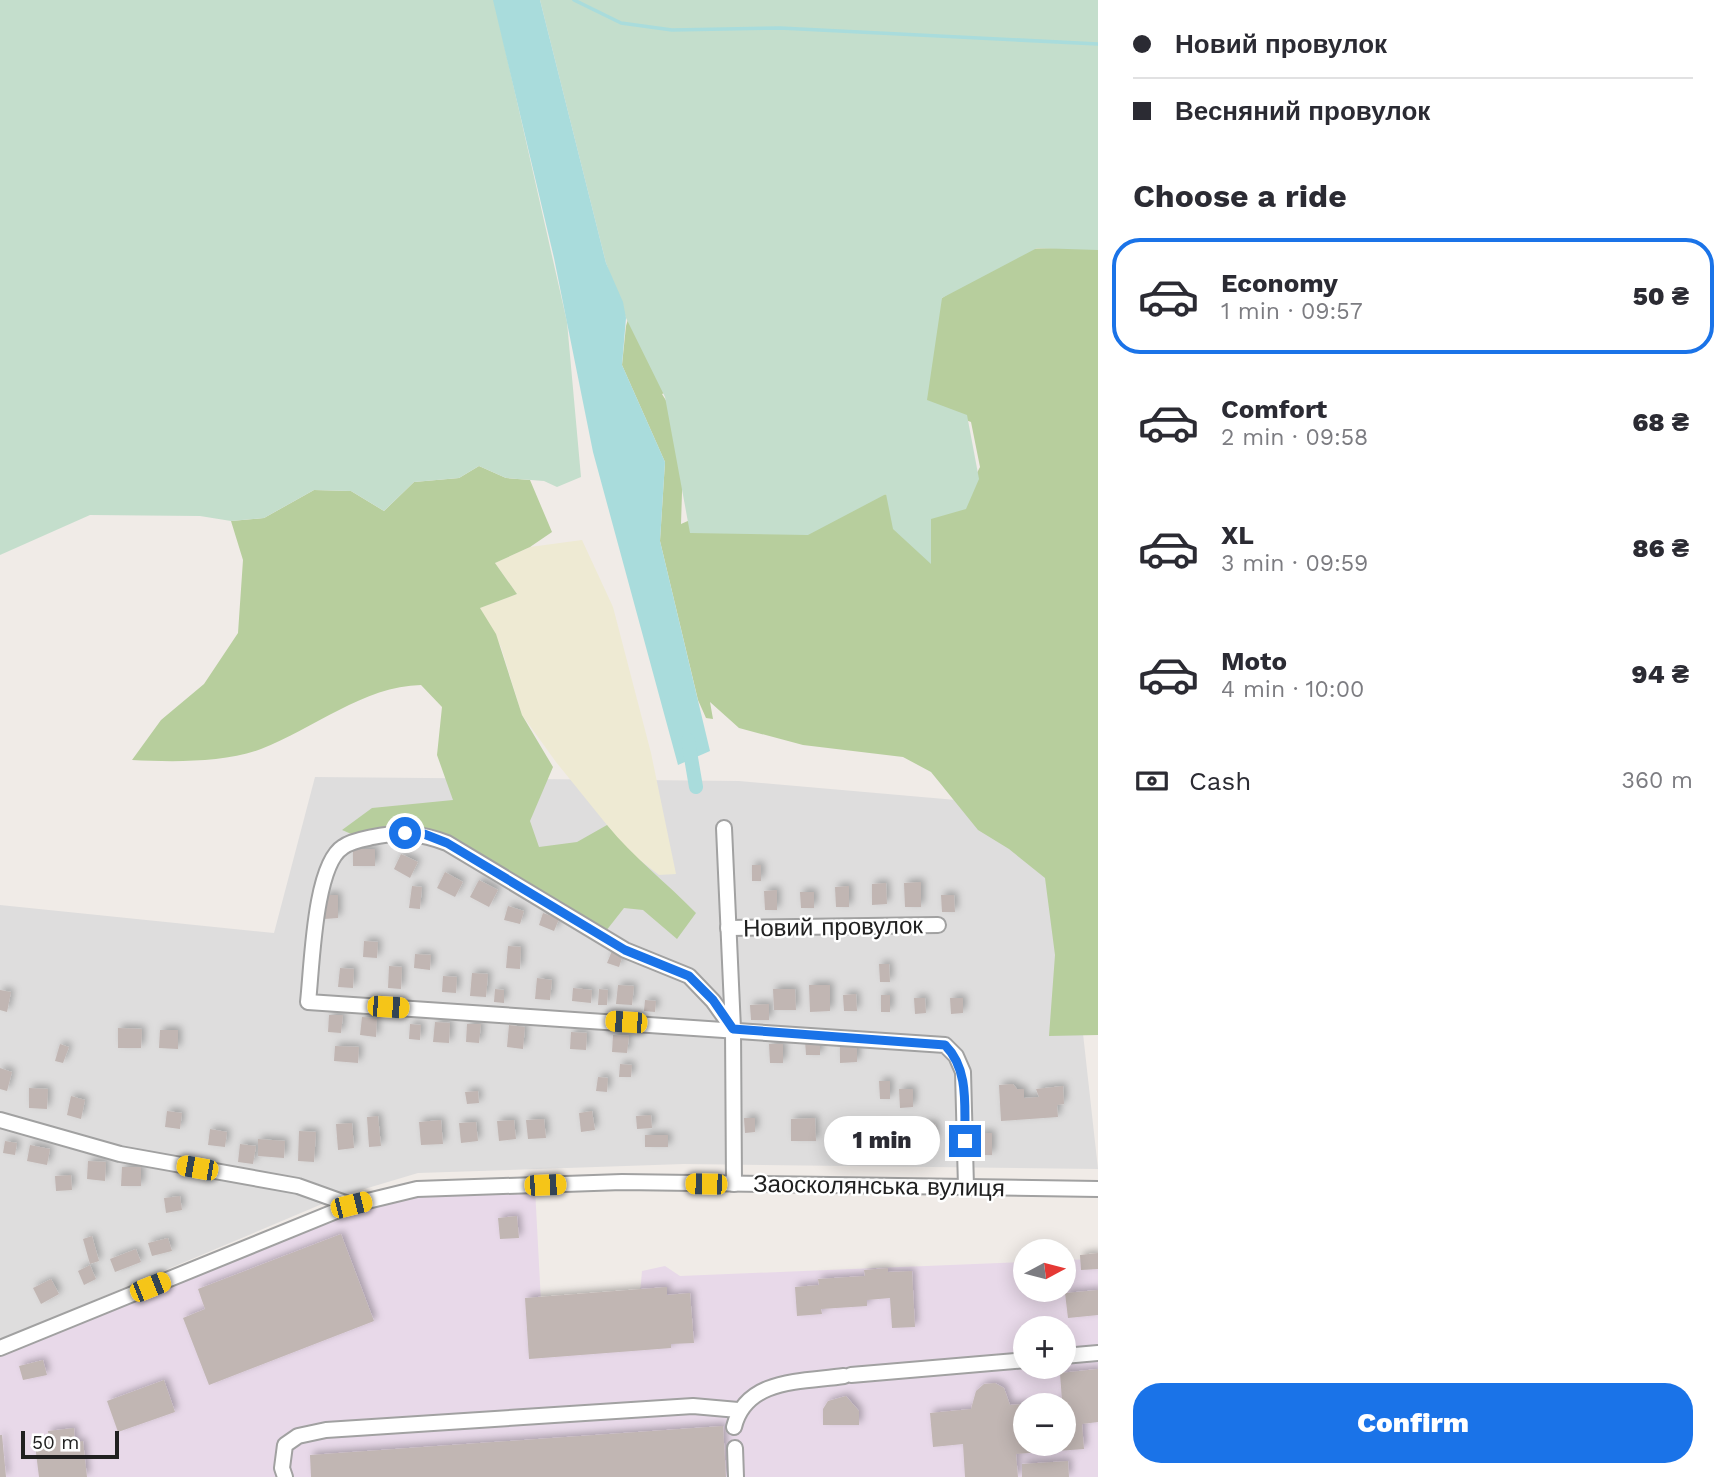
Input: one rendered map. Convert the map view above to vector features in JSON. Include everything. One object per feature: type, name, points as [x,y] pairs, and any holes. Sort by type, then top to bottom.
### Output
[{"type":"street","points":[[724,828],[733,1029],[734,1184]]},
{"type":"street","points":[[733,1029],[713,1000],[689,976],[625,950],[447,843],[424,834],[393,833],[363,839],[341,848],[329,863],[321,892],[308,1002],[945,1045],[956,1056],[963,1072],[966,1187]]},
{"type":"street","name":"Новий провулок","points":[[729,928],[938,925]]},
{"type":"street","points":[[0,1121],[120,1154],[298,1186],[351,1205]]},
{"type":"street","name":"Заосколянська вулиця","points":[[0,1348],[351,1205],[417,1189],[622,1182],[1098,1189]]},
{"type":"street","points":[[1076,1355],[1098,1353]]},
{"type":"street","points":[[734,1427],[738,1410],[764,1387],[847,1375],[1013,1361]]},
{"type":"street","points":[[285,1477],[282,1468],[285,1445],[298,1436],[326,1430],[693,1406],[738,1410]]},
{"type":"street","points":[[735,1448],[736,1477]]},
{"type":"shaded area","points":[[582,540],[613,607],[651,753],[676,874],[659,875],[628,851],[556,762],[522,715],[501,647],[480,608],[517,594],[495,563],[530,547]]},
{"type":"shaded area","points":[[315,777],[739,781],[956,800],[1064,862],[1098,1169],[684,1164],[418,1173],[341,1196],[0,1340],[0,905],[274,933]]},
{"type":"shaded area","points":[[535,1188],[541,1302],[640,1294],[642,1271],[665,1266],[680,1276],[1013,1262],[1013,1302],[1076,1302],[1076,1260],[1098,1259],[1098,1477],[0,1477],[0,1354],[351,1205],[400,1197]]},
{"type":"green space","points":[[0,0],[494,0],[567,322],[581,477],[557,487],[544,481],[506,478],[479,466],[459,478],[414,482],[384,511],[351,491],[314,490],[264,518],[231,521],[200,516],[90,515],[0,555]]},
{"type":"green space","points":[[540,0],[1098,0],[1098,250],[1037,248],[942,298],[927,400],[967,415],[979,479],[966,509],[931,519],[931,564],[893,529],[886,494],[808,535],[690,533],[665,397],[626,318],[606,263]]},
{"type":"green space","points":[[1098,247],[1098,1035],[1049,1036],[1055,955],[1045,878],[1009,849],[978,830],[931,772],[903,757],[803,745],[739,728],[710,702],[713,719],[706,718],[698,700],[660,541],[665,462],[622,365],[626,326],[632,306],[674,389],[662,394],[684,430],[681,524],[708,512],[842,490],[962,502],[980,467],[971,422],[928,406],[915,348],[942,298],[1015,249]]},
{"type":"green space","points":[[479,466],[506,478],[530,480],[552,532],[530,547],[495,563],[517,594],[480,608],[496,634],[522,715],[553,767],[530,821],[539,847],[577,842],[607,825],[696,913],[677,939],[643,910],[624,908],[602,936],[447,843],[405,833],[363,839],[342,830],[372,808],[453,800],[437,755],[442,707],[421,685],[400,687],[359,700],[280,741],[247,754],[198,760],[132,760],[161,720],[204,684],[238,633],[243,560],[231,521],[264,518],[314,490],[351,491],[384,511],[414,482],[459,478]]},
{"type":"water","points":[[493,0],[540,0],[606,263],[623,302],[626,318],[622,365],[665,462],[660,541],[710,751],[678,765],[593,452],[554,258]]},
{"type":"building","points":[[353,849],[375,849],[375,866],[353,866]]},
{"type":"building","points":[[401,854],[418,862],[410,878],[394,869]]},
{"type":"building","points":[[752,865],[761,865],[761,881],[752,881]]},
{"type":"building","points":[[445,872],[463,882],[455,897],[437,888]]},
{"type":"building","points":[[479,880],[498,890],[489,907],[470,897]]},
{"type":"building","points":[[921,882],[921,907],[905,907],[904,883]]},
{"type":"building","points":[[886,883],[887,904],[872,905],[872,884]]},
{"type":"building","points":[[412,886],[422,887],[420,909],[409,908]]},
{"type":"building","points":[[849,886],[849,907],[836,907],[835,887]]},
{"type":"building","points":[[777,890],[777,910],[765,910],[764,891]]},
{"type":"building","points":[[800,892],[814,892],[814,908],[801,908]]},
{"type":"building","points":[[324,895],[338,895],[338,918],[324,919]]},
{"type":"building","points":[[941,895],[954,895],[955,912],[942,912]]},
{"type":"building","points":[[508,906],[524,911],[520,924],[504,920]]},
{"type":"building","points":[[543,913],[559,919],[554,931],[539,925]]},
{"type":"building","points":[[364,941],[378,942],[377,958],[363,957]]},
{"type":"building","points":[[508,946],[521,947],[520,969],[506,968]]},
{"type":"building","points":[[612,951],[623,955],[619,967],[607,963]]},
{"type":"building","points":[[415,954],[431,955],[430,970],[414,968]]},
{"type":"building","points":[[879,964],[889,964],[890,982],[880,982]]},
{"type":"building","points":[[389,966],[402,967],[401,989],[388,988]]},
{"type":"building","points":[[340,968],[354,969],[353,988],[338,987]]},
{"type":"building","points":[[472,973],[488,974],[486,997],[470,996]]},
{"type":"building","points":[[443,976],[457,977],[456,993],[442,992]]},
{"type":"building","points":[[537,978],[552,980],[550,1000],[535,999]]},
{"type":"building","points":[[618,985],[634,986],[632,1005],[616,1004]]},
{"type":"building","points":[[809,985],[830,985],[830,1011],[810,1012]]},
{"type":"building","points":[[573,988],[592,990],[591,1003],[572,1001]]},
{"type":"building","points":[[495,989],[504,990],[504,1003],[494,1002]]},
{"type":"building","points":[[599,989],[608,990],[607,1005],[598,1005]]},
{"type":"building","points":[[773,989],[795,989],[796,1010],[774,1010]]},
{"type":"building","points":[[0,990],[11,992],[7,1012],[0,1010]]},
{"type":"building","points":[[856,994],[857,1011],[844,1011],[843,995]]},
{"type":"building","points":[[881,995],[890,995],[890,1012],[881,1012]]},
{"type":"building","points":[[914,998],[925,998],[926,1013],[915,1014]]},
{"type":"building","points":[[950,998],[963,998],[963,1013],[951,1014]]},
{"type":"building","points":[[645,1000],[656,1001],[655,1012],[644,1011]]},
{"type":"building","points":[[769,1004],[769,1020],[751,1020],[750,1005]]},
{"type":"building","points":[[329,1015],[343,1015],[341,1033],[328,1032]]},
{"type":"building","points":[[362,1017],[377,1018],[376,1037],[360,1035]]},
{"type":"building","points":[[435,1022],[450,1023],[449,1043],[433,1042]]},
{"type":"building","points":[[410,1024],[421,1025],[420,1040],[409,1039]]},
{"type":"building","points":[[467,1024],[481,1024],[479,1043],[466,1042]]},
{"type":"building","points":[[509,1025],[525,1027],[523,1049],[507,1047]]},
{"type":"building","points":[[118,1028],[142,1029],[141,1048],[118,1048]]},
{"type":"building","points":[[160,1030],[178,1030],[178,1049],[159,1048]]},
{"type":"building","points":[[571,1032],[587,1033],[586,1050],[570,1049]]},
{"type":"building","points":[[613,1035],[629,1036],[627,1053],[612,1052]]},
{"type":"building","points":[[820,1039],[820,1055],[806,1055],[805,1040]]},
{"type":"building","points":[[840,1043],[857,1043],[857,1062],[840,1063]]},
{"type":"building","points":[[60,1044],[69,1047],[63,1063],[55,1061]]},
{"type":"building","points":[[769,1044],[783,1044],[783,1063],[770,1063]]},
{"type":"building","points":[[335,1046],[359,1047],[358,1063],[334,1061]]},
{"type":"building","points":[[620,1064],[632,1065],[631,1077],[619,1077]]},
{"type":"building","points":[[0,1068],[12,1072],[7,1091],[0,1089]]},
{"type":"building","points":[[598,1077],[608,1078],[607,1092],[596,1091]]},
{"type":"building","points":[[879,1081],[890,1081],[890,1099],[880,1099]]},
{"type":"building","points":[[1013,1084],[1017,1089],[1024,1089],[1024,1098],[1039,1097],[1036,1089],[1063,1086],[1064,1104],[1057,1105],[1058,1117],[1001,1121],[999,1085]]},
{"type":"building","points":[[29,1088],[48,1089],[47,1109],[29,1108]]},
{"type":"building","points":[[899,1089],[913,1089],[913,1107],[900,1108]]},
{"type":"building","points":[[478,1091],[479,1103],[467,1104],[465,1092]]},
{"type":"building","points":[[71,1096],[85,1100],[81,1119],[67,1115]]},
{"type":"building","points":[[167,1111],[182,1113],[180,1129],[165,1127]]},
{"type":"building","points":[[592,1111],[595,1130],[581,1132],[579,1113]]},
{"type":"building","points":[[651,1115],[652,1128],[637,1129],[636,1116]]},
{"type":"building","points":[[378,1116],[381,1146],[369,1147],[367,1117]]},
{"type":"building","points":[[744,1118],[755,1118],[755,1132],[745,1133]]},
{"type":"building","points":[[815,1118],[816,1141],[791,1141],[791,1119]]},
{"type":"building","points":[[544,1119],[546,1138],[528,1139],[526,1120]]},
{"type":"building","points":[[441,1120],[443,1144],[421,1145],[419,1122]]},
{"type":"building","points":[[514,1120],[516,1139],[499,1141],[497,1121]]},
{"type":"building","points":[[476,1122],[478,1141],[461,1143],[459,1123]]},
{"type":"building","points":[[352,1123],[354,1148],[338,1150],[336,1124]]},
{"type":"building","points":[[920,1124],[935,1124],[936,1140],[920,1140]]},
{"type":"building","points":[[875,1126],[887,1126],[887,1141],[876,1141]]},
{"type":"building","points":[[836,1127],[846,1127],[846,1142],[836,1143]]},
{"type":"building","points":[[210,1129],[227,1132],[225,1147],[208,1145]]},
{"type":"building","points":[[299,1131],[316,1132],[314,1162],[298,1161]]},
{"type":"building","points":[[978,1133],[992,1133],[992,1155],[979,1155]]},
{"type":"building","points":[[645,1135],[668,1135],[668,1147],[645,1147]]},
{"type":"building","points":[[258,1139],[285,1141],[284,1158],[258,1156]]},
{"type":"building","points":[[5,1141],[17,1143],[15,1155],[3,1153]]},
{"type":"building","points":[[240,1144],[256,1146],[253,1164],[238,1162]]},
{"type":"building","points":[[30,1145],[50,1149],[47,1165],[27,1161]]},
{"type":"building","points":[[88,1161],[106,1162],[105,1181],[87,1179]]},
{"type":"building","points":[[122,1167],[141,1167],[141,1186],[121,1186]]},
{"type":"building","points":[[71,1175],[72,1190],[56,1191],[55,1176]]},
{"type":"building","points":[[180,1196],[182,1210],[166,1213],[164,1198]]},
{"type":"building","points":[[517,1216],[519,1238],[500,1239],[498,1218]]},
{"type":"building","points":[[341,1234],[374,1321],[209,1385],[183,1318],[205,1309],[198,1289]]},
{"type":"building","points":[[92,1236],[99,1261],[90,1264],[83,1239]]},
{"type":"building","points":[[168,1238],[172,1251],[152,1256],[148,1243]]},
{"type":"building","points":[[136,1249],[141,1262],[115,1272],[110,1259]]},
{"type":"building","points":[[1098,1253],[1098,1269],[1081,1270],[1080,1255]]},
{"type":"building","points":[[90,1265],[96,1279],[84,1285],[78,1271]]},
{"type":"building","points":[[888,1268],[888,1272],[912,1271],[915,1327],[892,1328],[890,1298],[867,1300],[867,1306],[821,1309],[822,1314],[797,1316],[795,1287],[819,1285],[818,1279],[865,1276],[864,1270]]},
{"type":"building","points":[[51,1279],[59,1294],[41,1304],[33,1288]]},
{"type":"building","points":[[667,1287],[667,1295],[690,1293],[694,1343],[671,1344],[671,1348],[529,1359],[525,1298]]},
{"type":"building","points":[[1098,1290],[1098,1315],[1068,1316],[1066,1302],[1076,1302],[1076,1292]]},
{"type":"building","points":[[43,1360],[47,1375],[23,1380],[19,1366]]},
{"type":"building","points":[[1098,1369],[1098,1422],[1082,1424],[1084,1449],[1076,1450],[1076,1393],[1061,1393],[1060,1379],[1076,1379],[1076,1371]]},
{"type":"building","points":[[164,1380],[175,1412],[118,1432],[107,1401]]},
{"type":"building","points":[[995,1383],[1004,1388],[1010,1405],[1013,1405],[1013,1456],[1016,1456],[1018,1477],[965,1477],[963,1444],[933,1447],[930,1413],[971,1409],[976,1391],[984,1384]]},
{"type":"building","points":[[846,1396],[859,1411],[859,1425],[823,1425],[823,1409],[828,1401]]},
{"type":"building","points":[[723,1426],[726,1477],[311,1477],[310,1455]]},
{"type":"building","points":[[74,1428],[75,1442],[83,1441],[87,1477],[39,1477],[35,1445],[49,1443],[48,1431]]},
{"type":"building","points":[[2,1435],[6,1477],[0,1477]]},
{"type":"building","points":[[1068,1461],[1069,1477],[1022,1477],[1022,1464]]},
{"type":"waterway","points":[[574,0],[621,23],[672,30],[780,28],[1098,44]]},
{"type":"waterway","points":[[688,740],[696,787]]},
{"type":"route","points":[[405,833],[424,834],[447,843],[625,950],[689,976],[713,1000],[733,1029],[945,1045],[956,1056],[963,1072],[965,1141]]}]
